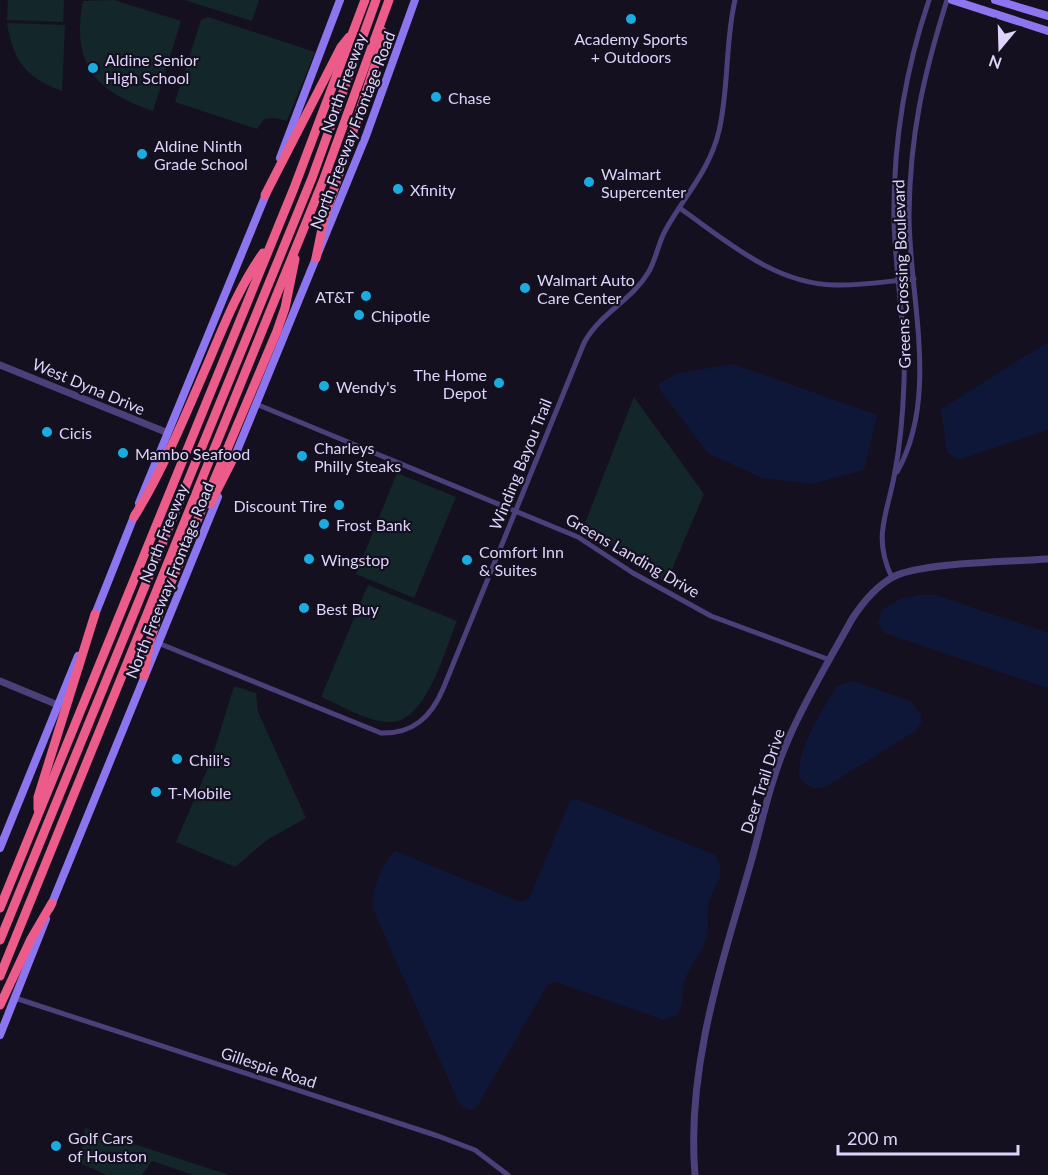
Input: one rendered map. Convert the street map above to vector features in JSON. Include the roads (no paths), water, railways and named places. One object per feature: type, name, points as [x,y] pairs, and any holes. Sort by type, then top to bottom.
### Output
[{"type":"highway","name":"North Freeway","points":[[0,908],[366,0]]},
{"type":"highway","name":"North Freeway","points":[[0,940],[338,113],[376,0]]},
{"type":"highway","name":"North Freeway","points":[[0,976],[323,181],[389,0]]},
{"type":"highway","points":[[316,258],[324,219],[381,47],[382,20]]},
{"type":"highway","points":[[265,195],[341,47],[356,27]]},
{"type":"highway","points":[[134,517],[160,471],[240,288],[312,178]]},
{"type":"highway","points":[[144,676],[155,624],[285,308],[312,178]]},
{"type":"highway","points":[[181,559],[235,455]]},
{"type":"highway","points":[[38,816],[38,797],[95,614]]},
{"type":"highway","points":[[0,1005],[31,939],[52,903]]},
{"type":"main road","points":[[0,848],[265,195],[340,0]]},
{"type":"main road","name":"North Freeway Frontage Road","points":[[0,1035],[144,676],[371,125],[415,0]]},
{"type":"main road","points":[[952,0],[1048,31]]},
{"type":"main road","points":[[995,0],[1048,16]]},
{"type":"street","name":"Winding Bayou Trail","points":[[158,643],[381,733],[406,731],[428,716],[436,706],[589,333],[605,314],[644,280],[666,230],[697,184],[718,133],[735,0]]},
{"type":"street","name":"Greens Crossing Boulevard","points":[[892,578],[881,547],[881,528],[894,476],[904,384],[894,220],[896,159],[903,100],[913,52],[929,0]]},
{"type":"street","name":"Greens Crossing Boulevard","points":[[894,476],[906,454],[912,436],[920,362],[909,219],[911,160],[923,79],[947,0]]},
{"type":"street","points":[[681,209],[755,260],[792,278],[836,285],[914,279]]},
{"type":"street","points":[[894,220],[909,219]]},
{"type":"street","name":"West Dyna Drive","points":[[0,365],[168,433]]},
{"type":"street","name":"Greens Landing Drive","points":[[256,404],[516,509],[578,537],[633,573],[711,615],[830,660]]},
{"type":"street","name":"Deer Trail Drive","points":[[694,1175],[692,1124],[700,1055],[712,1002],[786,743],[864,600],[892,578],[909,570],[1048,559]]},
{"type":"street","points":[[0,681],[58,705]]},
{"type":"street","name":"Gillespie Road","points":[[15,998],[438,1136],[475,1150],[508,1175]]},
{"type":"water","points":[[1048,342],[1048,430],[958,460],[947,452],[941,409]]},
{"type":"water","points":[[733,364],[877,415],[864,470],[811,484],[762,478],[708,453],[660,390],[659,384],[676,374]]},
{"type":"water","points":[[919,595],[935,595],[1048,633],[1048,688],[885,633],[878,623],[882,610],[900,599]]},
{"type":"water","points":[[853,681],[910,701],[921,715],[921,723],[915,731],[824,788],[812,788],[799,778],[806,742],[837,686]]},
{"type":"water","points":[[577,799],[715,855],[719,863],[720,875],[709,902],[708,930],[705,940],[685,980],[677,1015],[664,1020],[556,982],[548,984],[476,1108],[470,1110],[462,1107],[458,1101],[373,909],[373,895],[378,878],[395,851],[520,902],[529,899],[570,801]]},
{"type":"place","name":"Academy Sports + Outdoors","points":[[631,19]]},
{"type":"place","name":"Aldine Senior High School","points":[[93,68]]},
{"type":"place","name":"Chase","points":[[436,97]]},
{"type":"place","name":"Aldine Ninth Grade School","points":[[142,154]]},
{"type":"place","name":"Walmart Supercenter","points":[[589,182]]},
{"type":"place","name":"Xfinity","points":[[398,189]]},
{"type":"place","name":"Walmart Auto Care Center","points":[[525,288]]},
{"type":"place","name":"AT&T","points":[[366,296]]},
{"type":"place","name":"Chipotle","points":[[359,315]]},
{"type":"place","name":"The Home Depot","points":[[499,383]]},
{"type":"place","name":"Wendy's","points":[[324,386]]},
{"type":"place","name":"Cicis","points":[[47,432]]},
{"type":"place","name":"Mambo Seafood","points":[[123,453]]},
{"type":"place","name":"Charleys Philly Steaks","points":[[302,456]]},
{"type":"place","name":"Discount Tire","points":[[339,505]]},
{"type":"place","name":"Frost Bank","points":[[324,524]]},
{"type":"place","name":"Wingstop","points":[[309,559]]},
{"type":"place","name":"Comfort Inn & Suites","points":[[467,560]]},
{"type":"place","name":"Best Buy","points":[[304,608]]},
{"type":"place","name":"Chili's","points":[[177,759]]},
{"type":"place","name":"T-Mobile","points":[[156,792]]},
{"type":"place","name":"Golf Cars of Houston","points":[[56,1146]]}]
